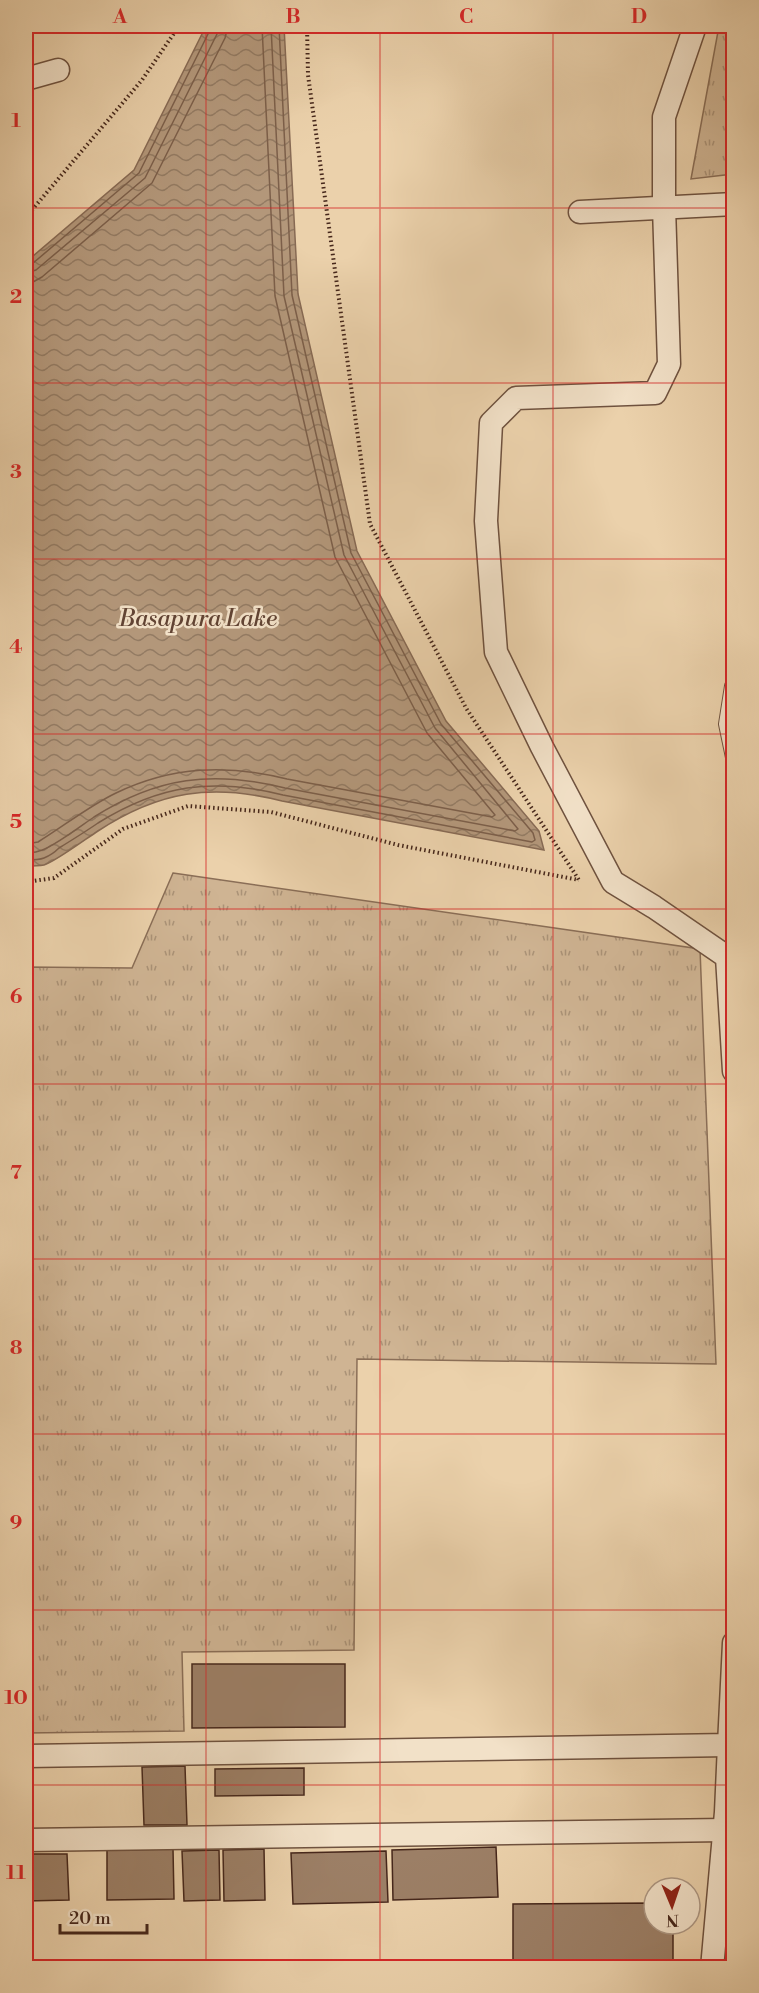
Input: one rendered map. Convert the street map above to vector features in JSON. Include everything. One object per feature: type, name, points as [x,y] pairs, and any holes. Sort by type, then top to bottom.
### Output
[{"type":"street","points":[[695,26],[664,117],[664,207],[669,364],[655,393],[516,398],[491,423],[486,521],[496,652],[542,747],[613,882],[727,957],[734,1071]]},
{"type":"street","points":[[26,79],[58,70]]},
{"type":"street","points":[[580,212],[734,204]]},
{"type":"street","points":[[712,1968],[725,1830],[734,1643]]},
{"type":"street","points":[[26,1756],[729,1745]]},
{"type":"street","points":[[26,1840],[725,1830]]},
{"type":"lane","points":[[734,682],[731,686],[725,724],[734,767]]},
{"type":"path","points":[[26,217],[142,80],[179,26]]},
{"type":"path","points":[[26,882],[54,878],[123,829],[188,806],[271,812],[398,845],[579,880],[466,708],[370,524],[308,75],[307,26]]},
{"type":"green space","points":[[719,26],[733,26],[733,174],[691,179]]},
{"type":"green space","points":[[173,873],[700,949],[716,1364],[357,1359],[354,1650],[182,1652],[184,1731],[26,1733],[26,967],[132,968]]},
{"type":"water","name":"Basapura Lake","points":[[206,26],[284,26],[298,294],[357,551],[446,721],[539,831],[544,850],[256,795],[209,792],[165,799],[143,807],[121,817],[49,863],[26,866],[26,262],[134,170]]},
{"type":"building","points":[[192,1664],[345,1664],[345,1727],[192,1728]]},
{"type":"building","points":[[185,1766],[187,1825],[144,1825],[142,1767]]},
{"type":"building","points":[[304,1768],[304,1795],[215,1796],[215,1769]]},
{"type":"building","points":[[496,1847],[498,1897],[393,1900],[392,1850]]},
{"type":"building","points":[[173,1849],[174,1899],[107,1900],[107,1850]]},
{"type":"building","points":[[264,1849],[265,1900],[224,1901],[223,1850]]},
{"type":"building","points":[[219,1850],[220,1900],[184,1901],[182,1851]]},
{"type":"building","points":[[386,1851],[388,1902],[293,1904],[291,1853]]},
{"type":"building","points":[[26,1854],[67,1854],[69,1900],[26,1901]]},
{"type":"building","points":[[642,1903],[642,1936],[673,1936],[673,1968],[513,1968],[513,1904]]}]
